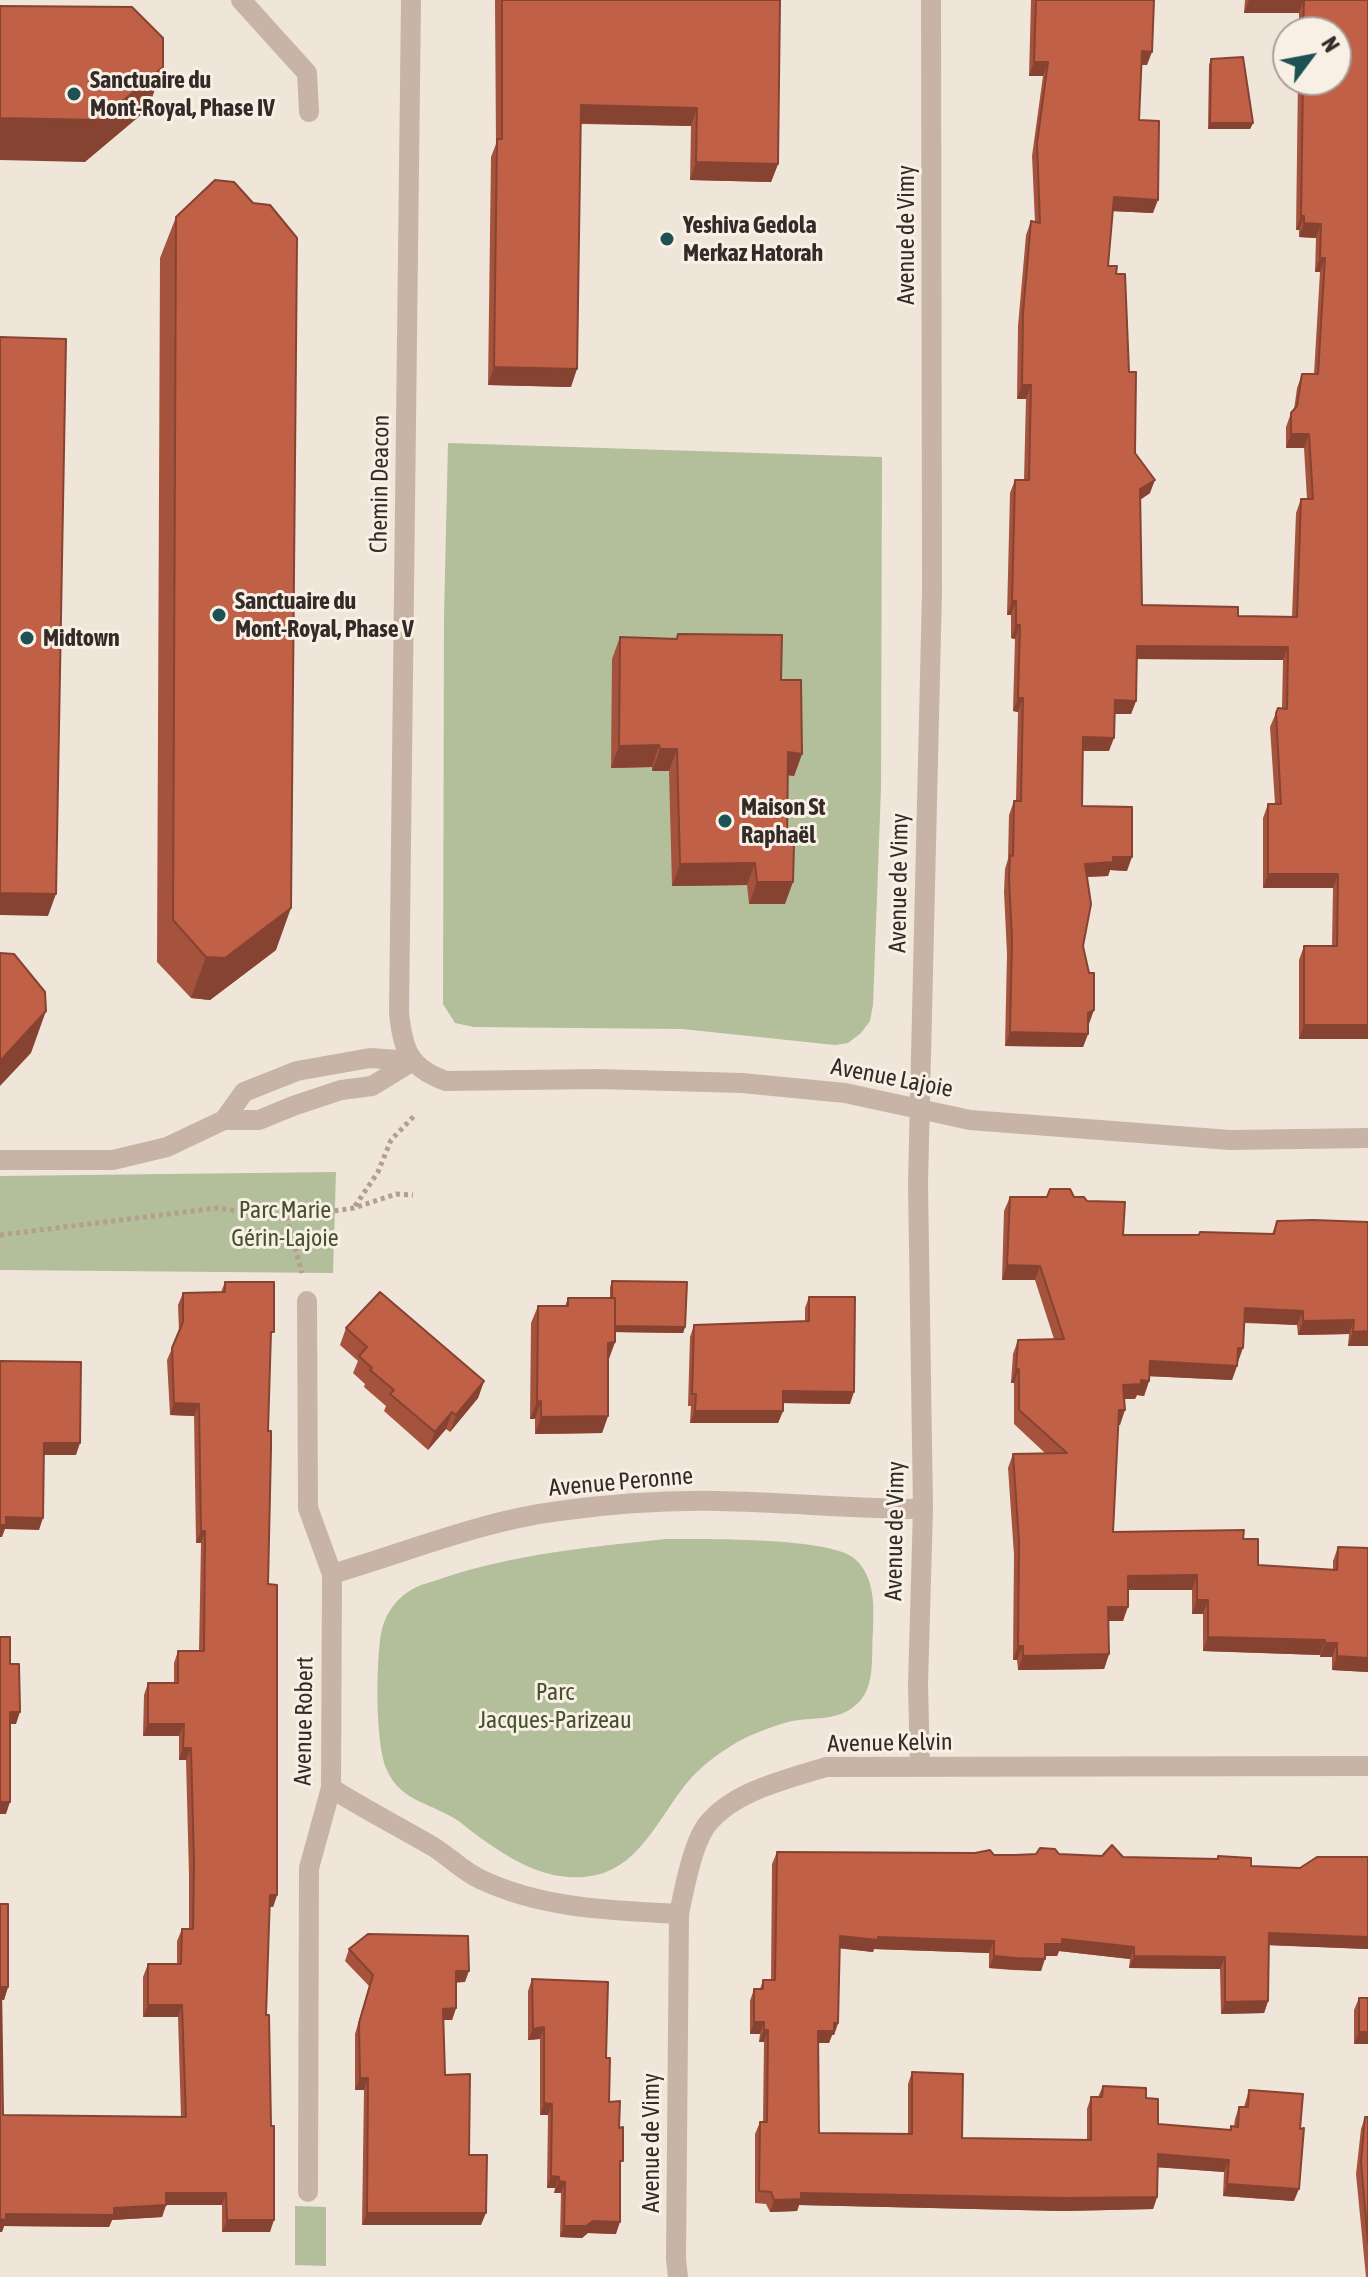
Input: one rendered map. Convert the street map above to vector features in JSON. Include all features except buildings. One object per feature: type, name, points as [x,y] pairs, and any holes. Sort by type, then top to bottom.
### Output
[{"type":"street","points":[[241,0],[307,73],[309,112]]},
{"type":"street","name":"Chemin Deacon","points":[[411,0],[399,1013],[402,1041],[413,1061]]},
{"type":"street","name":"Avenue de Vimy","points":[[920,1766],[918,1684],[923,1509],[918,1183],[932,591],[931,0]]},
{"type":"street","points":[[224,1120],[244,1092],[297,1071],[370,1058],[413,1061]]},
{"type":"street","points":[[0,1160],[113,1160],[167,1147],[224,1120],[259,1120],[341,1090],[372,1086],[413,1061]]},
{"type":"street","name":"Avenue Lajoie","points":[[413,1061],[427,1074],[446,1081],[598,1079],[728,1083],[845,1093],[970,1120],[1214,1139],[1368,1138]]},
{"type":"street","name":"Avenue Robert","points":[[307,1301],[308,1508],[332,1574],[331,1788],[309,1868],[308,2192]]},
{"type":"street","name":"Avenue Peronne","points":[[332,1574],[477,1527],[557,1511],[715,1501],[852,1509],[923,1509]]},
{"type":"street","name":"Avenue Kelvin","points":[[679,1914],[689,1870],[706,1827],[730,1805],[763,1787],[826,1767],[1368,1766]]},
{"type":"street","points":[[331,1788],[433,1846],[480,1880],[542,1901],[583,1908],[679,1914]]},
{"type":"street","name":"Avenue de Vimy","points":[[678,2277],[679,1914]]},
{"type":"path","points":[[354,1208],[378,1172],[391,1140],[416,1114]]},
{"type":"path","points":[[0,1235],[217,1208],[287,1218],[354,1208],[396,1194],[413,1195]]},
{"type":"path","points":[[287,1218],[307,1301]]},
{"type":"green space","points":[[448,443],[882,457],[881,788],[873,1005],[870,1021],[848,1043],[835,1045],[682,1029],[474,1027],[455,1023],[443,1004],[444,617]]},
{"type":"green space","name":"Parc Marie Gérin-Lajoie","points":[[336,1172],[333,1273],[0,1270],[0,1176]]},
{"type":"green space","name":"Parc Jacques-Parizeau","points":[[666,1539],[795,1543],[842,1552],[855,1559],[870,1583],[873,1611],[870,1678],[859,1702],[834,1716],[774,1726],[727,1749],[705,1764],[686,1784],[643,1844],[630,1857],[600,1874],[566,1877],[533,1868],[502,1853],[455,1819],[399,1788],[392,1780],[383,1758],[378,1683],[382,1627],[400,1598],[422,1585],[497,1563],[553,1552]]},
{"type":"green space","points":[[295,2206],[326,2207],[326,2266],[295,2265]]},
{"type":"place","name":"Sanctuaire du Mont-Royal, Phase IV","points":[[74,94]]},
{"type":"place","name":"Yeshiva Gedola Merkaz Hatorah","points":[[667,239]]},
{"type":"place","name":"Sanctuaire du Mont-Royal, Phase V","points":[[219,615]]},
{"type":"place","name":"Midtown","points":[[27,638]]},
{"type":"place","name":"Maison St Raphaël","points":[[725,821]]}]
